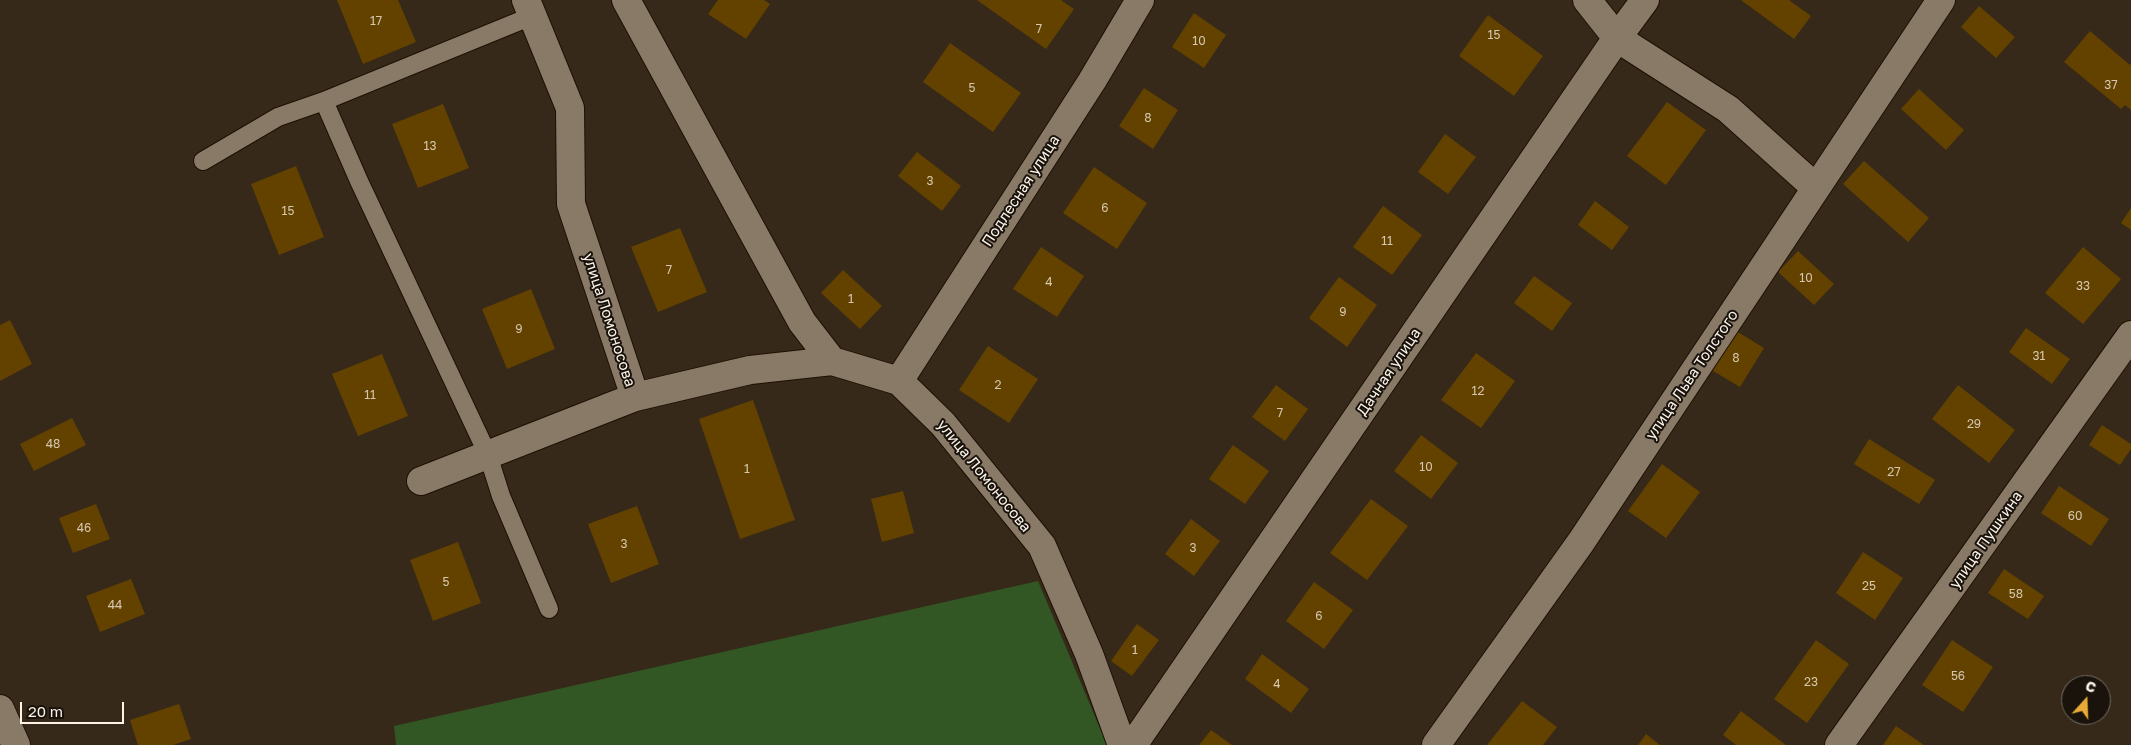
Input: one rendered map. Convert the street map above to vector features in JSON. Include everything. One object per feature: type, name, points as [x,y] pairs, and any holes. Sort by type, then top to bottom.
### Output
[{"type":"street","name":"Подлесная улица","points":[[898,381],[1092,81],[1140,0]]},
{"type":"street","points":[[1587,0],[1617,38],[1728,109],[1816,188]]},
{"type":"street","name":"Дачная улица","points":[[1134,745],[1617,38],[1645,0]]},
{"type":"street","name":"улица Льва Толстого","points":[[1436,745],[1581,542],[1941,0]]},
{"type":"street","points":[[632,4],[802,322],[832,361]]},
{"type":"street","name":"улица Ломоносова","points":[[529,8],[570,108],[571,204],[635,398],[750,370],[832,361],[898,381],[944,424],[1042,546],[1089,654],[1122,745]]},
{"type":"street","name":"улица Пушкина","points":[[1840,745],[2131,335]]},
{"type":"street","points":[[421,481],[635,398]]},
{"type":"street","points":[[0,709],[16,745]]},
{"type":"lane","points":[[203,161],[278,117],[324,101],[529,8]]},
{"type":"lane","points":[[324,101],[359,181],[488,455],[502,496],[549,609]]},
{"type":"green space","points":[[1038,581],[1107,745],[396,745],[394,726]]},
{"type":"building","points":[[337,0],[398,0],[416,42],[363,64]]},
{"type":"building","points":[[718,0],[764,0],[770,4],[746,39],[708,14]]},
{"type":"building","points":[[977,0],[1061,0],[1074,9],[1046,49]]},
{"type":"building","points":[[1741,0],[1789,0],[1811,16],[1794,39]]},
{"type":"building","points":[[1979,6],[2015,37],[1996,58],[1961,27]]},
{"type":"building","points":[[1194,13],[1226,35],[1204,68],[1172,47]]},
{"type":"building","points":[[1488,15],[1543,56],[1514,96],[1459,56]]},
{"type":"building","points":[[2090,31],[2130,65],[2131,63],[2131,110],[2125,105],[2121,109],[2064,62]]},
{"type":"building","points":[[950,43],[1021,93],[993,132],[923,82]]},
{"type":"building","points":[[1144,88],[1178,110],[1153,149],[1119,126]]},
{"type":"building","points":[[1919,89],[1964,130],[1946,150],[1901,109]]},
{"type":"building","points":[[1667,102],[1706,130],[1666,185],[1627,156]]},
{"type":"building","points":[[443,104],[469,168],[418,188],[392,124]]},
{"type":"building","points":[[1445,134],[1476,157],[1448,194],[1418,172]]},
{"type":"building","points":[[917,152],[961,186],[942,211],[898,176]]},
{"type":"building","points":[[1864,161],[1929,218],[1908,242],[1843,184]]},
{"type":"building","points":[[296,166],[324,237],[279,255],[251,184]]},
{"type":"building","points":[[1094,167],[1147,203],[1117,249],[1063,213]]},
{"type":"building","points":[[1595,201],[1629,227],[1612,250],[1578,225]]},
{"type":"building","points":[[1383,206],[1422,235],[1392,275],[1353,247]]},
{"type":"building","points":[[2131,208],[2131,230],[2121,223]]},
{"type":"building","points":[[680,228],[707,292],[658,312],[631,247]]},
{"type":"building","points":[[1041,247],[1084,276],[1057,317],[1013,289]]},
{"type":"building","points":[[2083,247],[2121,279],[2083,324],[2045,293]]},
{"type":"building","points":[[1798,251],[1834,284],[1814,305],[1778,272]]},
{"type":"building","points":[[843,270],[882,306],[860,329],[821,293]]},
{"type":"building","points":[[1534,276],[1572,303],[1552,331],[1514,303]]},
{"type":"building","points":[[1339,277],[1377,305],[1347,347],[1309,318]]},
{"type":"building","points":[[531,289],[555,349],[507,369],[482,309]]},
{"type":"building","points":[[10,320],[32,364],[0,381],[0,325]]},
{"type":"building","points":[[2026,328],[2070,359],[2052,384],[2009,352]]},
{"type":"building","points":[[1733,329],[1764,348],[1740,387],[1708,368]]},
{"type":"building","points":[[988,346],[1038,379],[1009,423],[959,390]]},
{"type":"building","points":[[1476,353],[1515,381],[1481,428],[1441,400]]},
{"type":"building","points":[[382,354],[408,416],[358,436],[332,374]]},
{"type":"building","points":[[1276,385],[1308,409],[1285,441],[1252,417]]},
{"type":"building","points":[[1958,385],[2015,430],[1989,463],[1932,419]]},
{"type":"building","points":[[753,400],[795,520],[740,539],[699,419]]},
{"type":"building","points":[[72,418],[86,445],[34,471],[20,444]]},
{"type":"building","points":[[2102,425],[2131,444],[2131,449],[2120,465],[2089,445]]},
{"type":"building","points":[[1421,435],[1458,463],[1431,499],[1394,471]]},
{"type":"building","points":[[1869,439],[1935,480],[1919,504],[1854,464]]},
{"type":"building","points":[[1233,445],[1269,471],[1245,504],[1209,479]]},
{"type":"building","points":[[1662,464],[1700,492],[1666,538],[1628,511]]},
{"type":"building","points":[[2059,486],[2109,519],[2091,546],[2041,513]]},
{"type":"building","points":[[903,491],[914,533],[882,542],[871,499]]},
{"type":"building","points":[[1371,499],[1408,526],[1367,580],[1330,553]]},
{"type":"building","points":[[96,504],[110,539],[73,553],[59,518]]},
{"type":"building","points":[[637,506],[659,564],[611,583],[588,524]]},
{"type":"building","points":[[1191,519],[1220,541],[1194,576],[1165,554]]},
{"type":"building","points":[[458,542],[481,603],[433,621],[410,560]]},
{"type":"building","points":[[1863,552],[1903,578],[1875,620],[1836,593]]},
{"type":"building","points":[[2004,569],[2044,596],[2028,619],[1988,593]]},
{"type":"building","points":[[131,579],[145,614],[100,632],[86,596]]},
{"type":"building","points":[[1314,582],[1353,610],[1324,649],[1286,621]]},
{"type":"building","points":[[1137,624],[1159,640],[1132,676],[1111,661]]},
{"type":"building","points":[[1816,640],[1849,664],[1807,723],[1774,699]]},
{"type":"building","points":[[1952,640],[1993,667],[1963,712],[1922,685]]},
{"type":"building","points":[[1262,654],[1309,689],[1291,713],[1245,679]]},
{"type":"building","points":[[1522,701],[1557,727],[1543,745],[1487,745]]},
{"type":"building","points":[[179,704],[191,739],[173,745],[138,745],[130,720]]},
{"type":"building","points":[[1741,711],[1786,745],[1736,745],[1723,735]]},
{"type":"building","points":[[1896,726],[1924,745],[1883,745]]},
{"type":"building","points":[[1211,730],[1232,745],[1199,745]]},
{"type":"building","points":[[1646,734],[1660,745],[1638,745]]}]
